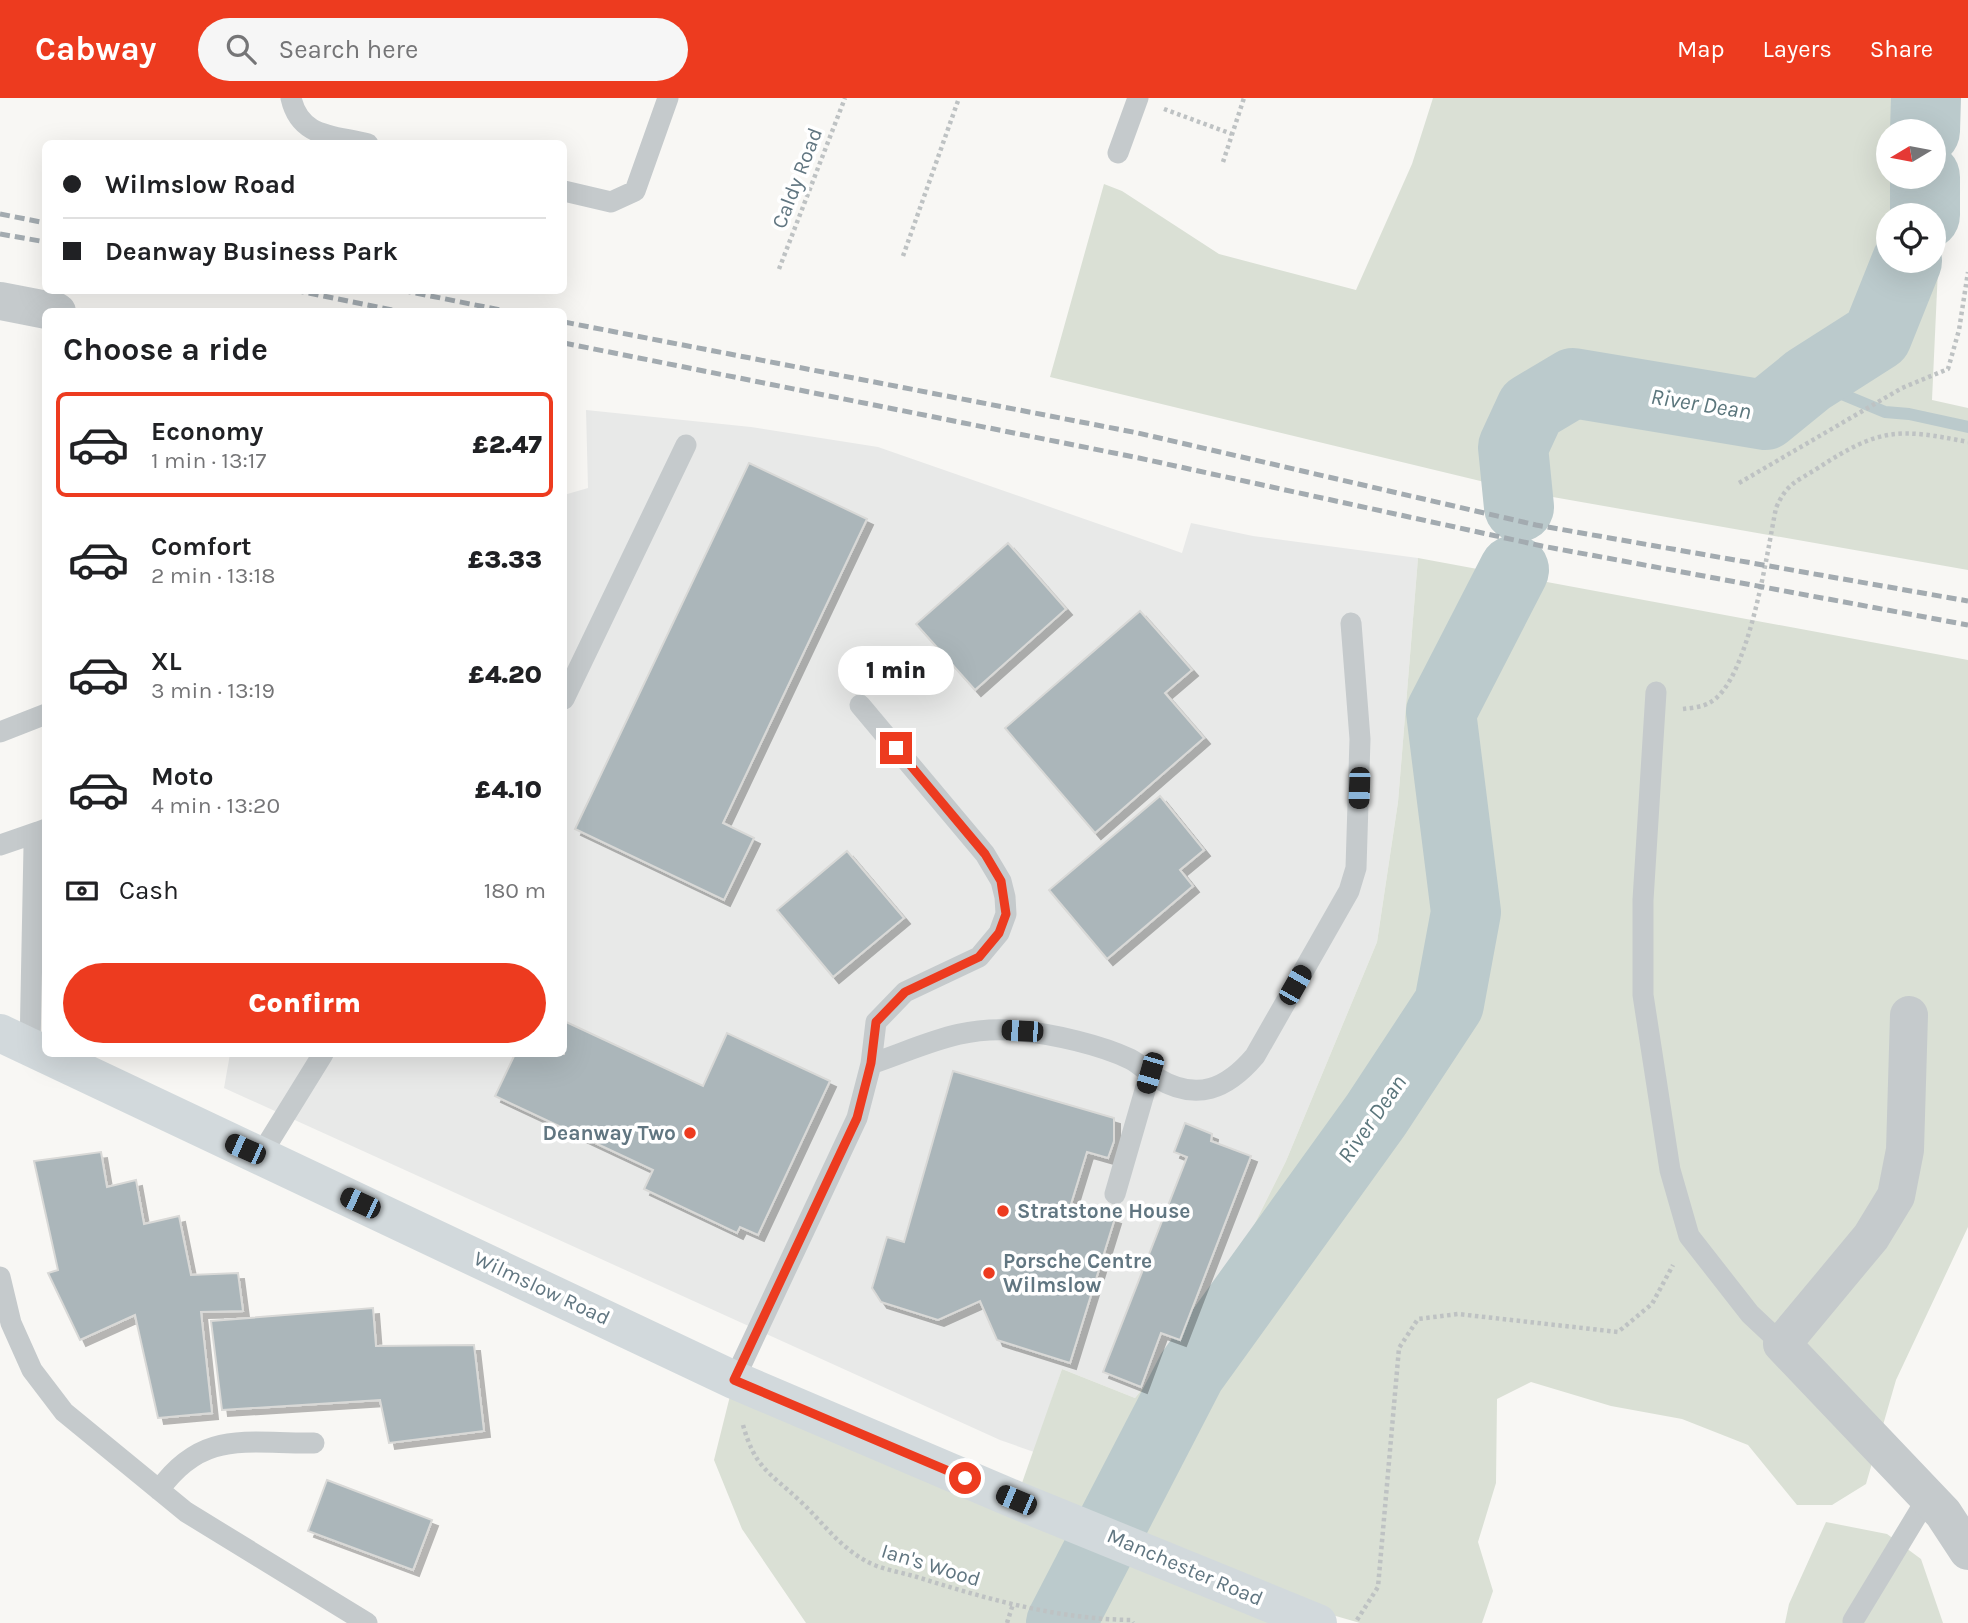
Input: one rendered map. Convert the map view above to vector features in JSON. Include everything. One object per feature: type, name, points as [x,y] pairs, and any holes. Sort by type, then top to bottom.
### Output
[{"type":"street","points":[[0,301],[42,309]]},
{"type":"street","points":[[1909,1015],[1906,1150],[1896,1196],[1871,1237],[1782,1345],[1928,1497],[1968,1551]]},
{"type":"street","name":"Wilmslow Road","points":[[15,1040],[42,1053]]},
{"type":"street","name":"Wilmslow Road","points":[[51,1057],[734,1380],[1016,1500],[1090,1528]]},
{"type":"street","name":"Manchester Road","points":[[1090,1528],[1318,1623]]},
{"type":"lane","points":[[291,98],[296,117],[310,130],[351,140]]},
{"type":"lane","points":[[567,192],[611,202],[635,191],[668,98]]},
{"type":"lane","points":[[1118,153],[1137,99]]},
{"type":"lane","points":[[567,693],[686,445]]},
{"type":"lane","points":[[871,1063],[933,1039],[962,1031],[992,1029],[1061,1038],[1131,1059],[1150,1073],[1182,1089],[1220,1087],[1236,1078],[1255,1056],[1349,891],[1356,868],[1360,739],[1351,623]]},
{"type":"lane","points":[[1656,692],[1643,900],[1643,995],[1670,1170],[1689,1236],[1750,1314],[1782,1345]]},
{"type":"lane","points":[[734,1380],[857,1118],[871,1063],[876,1022],[891,1004],[923,982],[979,957],[990,947],[1006,914],[1001,881],[985,854],[860,705]]},
{"type":"lane","points":[[0,732],[42,716]]},
{"type":"lane","points":[[0,845],[42,830]]},
{"type":"lane","points":[[15,1040],[34,847],[42,830]]},
{"type":"lane","points":[[260,1156],[321,1057]]},
{"type":"lane","points":[[1115,1194],[1150,1073]]},
{"type":"lane","points":[[0,1277],[11,1323],[32,1370],[64,1412],[186,1512],[367,1623]]},
{"type":"lane","points":[[159,1490],[177,1466],[217,1444],[314,1443]]},
{"type":"lane","points":[[1853,1621],[1928,1497]]},
{"type":"path","name":"Caldy Road","points":[[779,269],[845,98]]},
{"type":"path","points":[[904,256],[959,98]]},
{"type":"path","points":[[1223,162],[1244,98]]},
{"type":"path","points":[[1137,99],[1232,134]]},
{"type":"path","points":[[1740,483],[1902,388],[1948,369],[1959,330],[1968,272]]},
{"type":"path","points":[[1654,716],[1710,703],[1725,688],[1741,663],[1776,508],[1785,489],[1842,452],[1877,436],[1918,432],[1968,442]]},
{"type":"path","points":[[1355,1623],[1378,1587],[1399,1348],[1418,1319],[1458,1314],[1618,1332],[1652,1304],[1689,1236]]},
{"type":"path","name":"Ian's Wood","points":[[734,1380],[749,1447],[771,1479],[799,1500],[829,1535],[866,1562],[987,1599],[1092,1620],[1131,1620],[1133,1623]]},
{"type":"path","points":[[1007,1623],[1015,1605]]},
{"type":"shaded area","points":[[1433,98],[1954,98],[1946,177],[1946,119],[1876,119],[1876,189],[1945,189],[1943,203],[1876,203],[1876,273],[1938,273],[1932,400],[1968,408],[1968,570],[1530,493],[1050,377],[1104,184],[1122,191],[1219,254],[1356,290],[1412,164]]},
{"type":"shaded area","points":[[586,410],[751,427],[878,447],[1182,553],[1191,523],[1253,536],[1418,558],[1398,802],[1377,942],[1286,1161],[1219,1295],[1135,1398],[1062,1369],[1034,1452],[1000,1440],[224,1088],[229,1057],[567,1057],[567,494],[588,488]]},
{"type":"shaded area","points":[[1418,558],[1968,660],[1968,1227],[1896,1380],[1866,1484],[1832,1505],[1797,1505],[1748,1445],[1682,1419],[1611,1406],[1531,1382],[1497,1399],[1496,1483],[1478,1542],[1493,1591],[1482,1623],[1360,1623],[1232,1586],[1292,1623],[806,1623],[742,1529],[714,1460],[734,1380],[1016,1500],[1062,1369],[1135,1398],[1219,1295],[1286,1161],[1377,942],[1398,802]]},
{"type":"shaded area","points":[[1826,1522],[1887,1534],[1921,1559],[1943,1623],[1785,1623],[1789,1604]]},
{"type":"building","points":[[749,463],[867,519],[723,823],[754,838],[724,900],[575,829]]},
{"type":"building","points":[[1008,543],[1066,609],[975,690],[916,624]]},
{"type":"building","points":[[1140,611],[1192,670],[1165,693],[1204,738],[1095,833],[1005,728]]},
{"type":"building","points":[[1160,796],[1204,850],[1180,870],[1193,886],[1107,959],[1049,890]]},
{"type":"building","points":[[847,851],[904,918],[833,977],[777,910]]},
{"type":"building","name":"Deanway Two","points":[[567,1022],[703,1086],[727,1033],[830,1081],[758,1235],[740,1227],[737,1233],[644,1189],[653,1170],[495,1096],[514,1057],[567,1057]]},
{"type":"building","name":"Stratstone House","points":[[953,1071],[1114,1118],[1114,1141],[1108,1158],[1087,1152],[1071,1204],[1115,1218],[1070,1363],[997,1340],[980,1301],[938,1320],[881,1302],[872,1288],[887,1237],[904,1242]]},
{"type":"building","points":[[1185,1123],[1212,1134],[1211,1141],[1251,1156],[1180,1340],[1161,1333],[1141,1387],[1103,1372],[1187,1157],[1174,1152]]},
{"type":"building","points":[[101,1152],[107,1187],[136,1180],[144,1224],[179,1216],[191,1275],[238,1273],[243,1311],[201,1312],[212,1413],[158,1418],[135,1315],[80,1340],[48,1273],[58,1270],[34,1161]]},
{"type":"building","points":[[373,1308],[376,1346],[474,1345],[484,1431],[389,1443],[380,1400],[222,1410],[211,1321]]},
{"type":"building","points":[[327,1480],[432,1520],[413,1570],[308,1531]]},
{"type":"waterway","name":"River Dean","points":[[1925,119],[1926,98]]},
{"type":"waterway","name":"River Dean","points":[[1925,189],[1925,203]]},
{"type":"waterway","name":"River Dean","points":[[1519,507],[1513,447],[1531,408],[1573,383],[1765,415],[1808,380],[1877,336],[1902,273]]},
{"type":"waterway","points":[[1808,380],[1885,412],[1909,414],[1968,427]]},
{"type":"waterway","name":"River Dean","points":[[1061,1623],[1191,1372],[1376,1115],[1449,1004],[1466,912],[1441,712],[1514,570]]},
{"type":"railway","points":[[0,214],[42,222]]},
{"type":"railway","points":[[0,234],[42,241]]},
{"type":"railway","points":[[314,294],[382,308]]},
{"type":"railway","points":[[421,294],[490,308]]},
{"type":"railway","points":[[567,323],[1138,433],[1536,525],[1968,601]]},
{"type":"railway","points":[[567,344],[1139,458],[1542,546],[1968,625]]},
{"type":"place","name":"Deanway Two","points":[[690,1133]]},
{"type":"place","name":"Stratstone House","points":[[1003,1211]]},
{"type":"place","name":"Porsche Centre Wilmslow","points":[[989,1273]]},
{"type":"route","points":[[896,748],[985,854],[1001,881],[1006,914],[999,933],[979,957],[905,992],[876,1022],[871,1063],[857,1118],[734,1380],[965,1478]]}]
